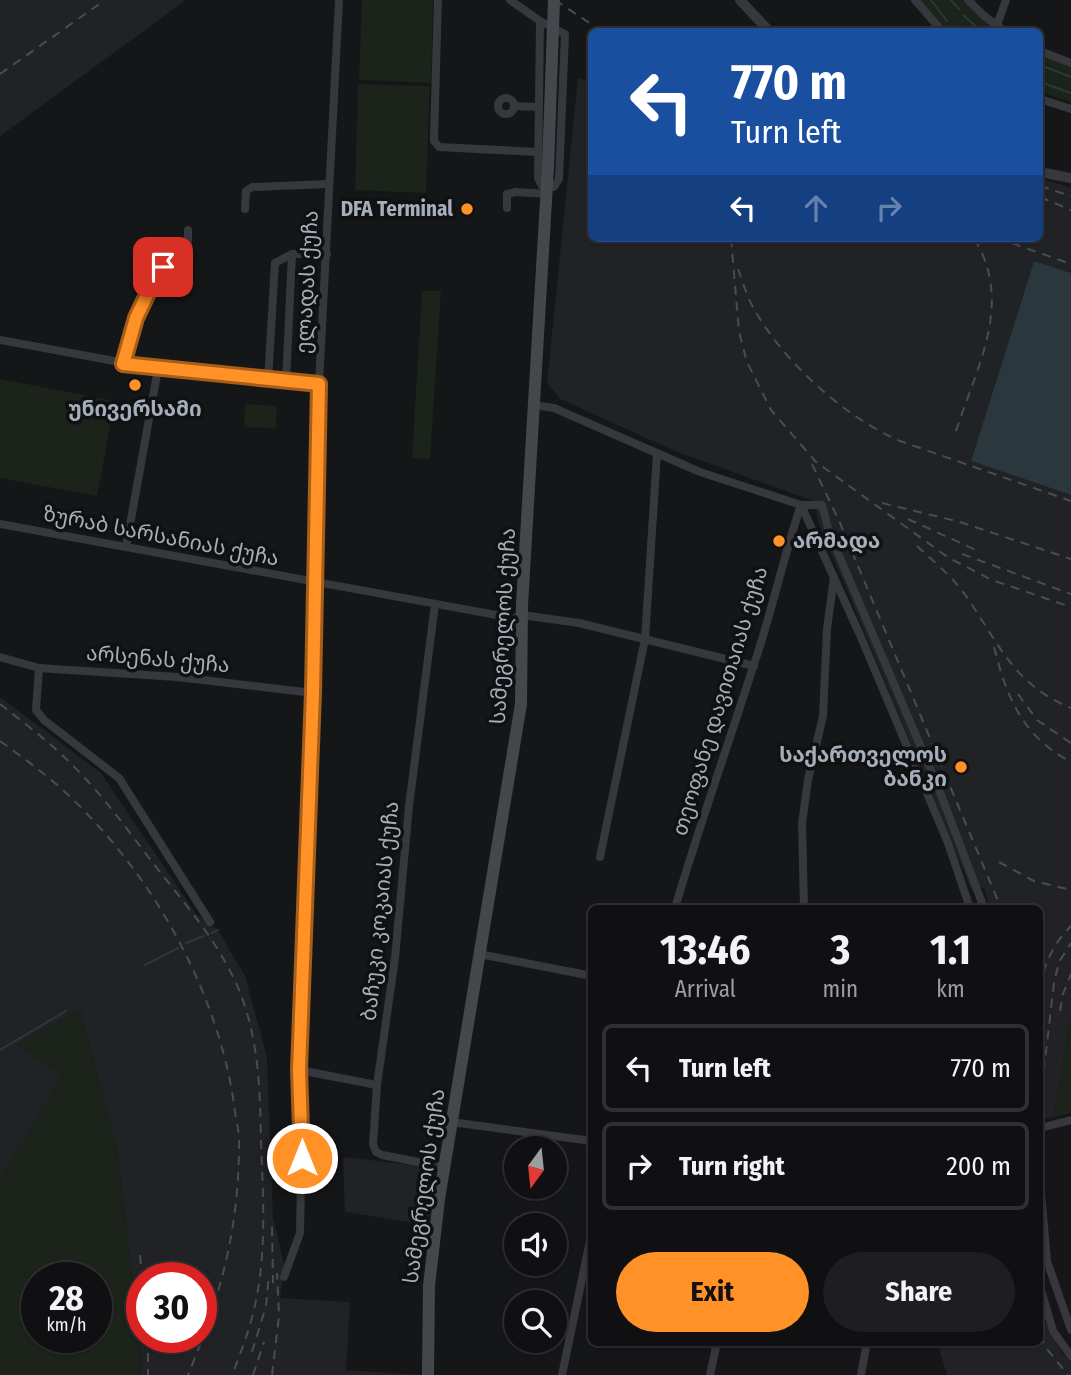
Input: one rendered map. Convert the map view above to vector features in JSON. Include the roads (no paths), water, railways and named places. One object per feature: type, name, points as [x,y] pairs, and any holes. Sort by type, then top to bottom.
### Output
[{"type":"main road","name":"სამეგრელოს ქუჩა","points":[[428,1375],[429,1286],[444,1167],[520,704],[533,405],[548,191],[554,0]]},
{"type":"street","name":"ელადას ქუჩა","points":[[284,1277],[300,1233],[302,1134],[299,1070],[313,692],[319,384],[338,0]]},
{"type":"street","points":[[438,0],[433,137],[435,144],[439,147],[537,152]]},
{"type":"street","points":[[507,208],[507,194],[548,191],[559,179],[565,36],[565,33],[540,21],[510,0]]},
{"type":"street","points":[[740,0],[766,28]]},
{"type":"street","points":[[915,0],[940,28]]},
{"type":"street","points":[[968,0],[1001,28]]},
{"type":"street","points":[[997,25],[1006,0]]},
{"type":"street","points":[[540,21],[537,152],[539,181],[548,191]]},
{"type":"street","points":[[1043,52],[1071,63]]},
{"type":"street","points":[[1043,100],[1071,109]]},
{"type":"street","points":[[514,106],[538,107]]},
{"type":"street","points":[[1043,173],[1071,178]]},
{"type":"street","points":[[246,209],[246,191],[253,187],[328,184]]},
{"type":"street","points":[[123,364],[136,318],[159,270],[188,259],[188,230]]},
{"type":"street","points":[[286,382],[292,254]]},
{"type":"street","points":[[268,380],[275,263],[292,254],[327,254]]},
{"type":"street","points":[[0,340],[158,369],[319,384]]},
{"type":"street","points":[[126,547],[158,369]]},
{"type":"street","points":[[533,405],[554,408],[700,472],[800,505],[822,505],[829,532],[938,787],[983,905]]},
{"type":"street","points":[[600,857],[645,639],[657,454]]},
{"type":"street","points":[[800,505],[834,577],[948,843],[969,905]]},
{"type":"street","name":"თეოფანე დავითაიას ქუჩა","points":[[676,905],[754,666],[800,505]]},
{"type":"street","name":"ზურაბ სარსანიას ქუჩა","points":[[0,524],[513,618],[522,615],[579,623],[754,666]]},
{"type":"street","points":[[804,905],[802,823],[808,780],[823,716],[827,629],[834,577]]},
{"type":"street","name":"ბაჩუკი კოკაიას ქუჩა","points":[[435,604],[409,806],[395,958],[377,1085],[373,1144],[376,1152],[382,1155],[444,1167]]},
{"type":"street","name":"არსენას ქუჩა","points":[[0,657],[39,667],[177,677],[313,692]]},
{"type":"street","points":[[39,667],[36,710],[44,720],[120,778],[211,922]]},
{"type":"street","points":[[479,954],[588,975]]},
{"type":"street","points":[[299,1070],[377,1085]]},
{"type":"street","points":[[1043,1127],[1071,1121]]},
{"type":"street","points":[[451,1122],[588,1140]]},
{"type":"street","points":[[1043,1216],[1047,1261],[1071,1330]]},
{"type":"street","points":[[562,1375],[588,1250]]},
{"type":"street","points":[[1043,1296],[1053,1331],[1071,1356]]},
{"type":"street","points":[[710,1375],[716,1346]]},
{"type":"street","points":[[861,1375],[866,1346]]},
{"type":"waterway","points":[[931,0],[947,21]]},
{"type":"waterway","points":[[951,0],[959,9]]},
{"type":"waterway","points":[[963,15],[978,28]]},
{"type":"waterway","points":[[1043,66],[1071,77]]},
{"type":"waterway","points":[[1043,83],[1071,93]]},
{"type":"waterway","points":[[212,933],[218,930]]},
{"type":"waterway","points":[[186,943],[204,936]]},
{"type":"waterway","points":[[145,965],[178,948]]},
{"type":"waterway","points":[[0,1050],[66,1011]]},
{"type":"railway","points":[[0,74],[105,0]]},
{"type":"railway","points":[[555,0],[597,28]]},
{"type":"railway","points":[[1043,187],[1071,196]]},
{"type":"railway","points":[[1043,198],[1071,210]]},
{"type":"railway","points":[[731,242],[739,332],[747,362],[771,410],[816,462],[949,558],[992,580],[1071,607]]},
{"type":"railway","points":[[956,431],[988,335],[991,310],[991,286],[986,262],[976,242]]},
{"type":"railway","points":[[1008,242],[1071,264]]},
{"type":"railway","points":[[738,269],[754,309],[782,349],[817,386],[858,418],[900,441],[1071,501]]},
{"type":"railway","points":[[812,464],[840,523],[1000,905]]},
{"type":"railway","points":[[882,503],[960,522],[1071,559]]},
{"type":"railway","points":[[908,519],[978,551]]},
{"type":"railway","points":[[917,546],[961,589],[1021,675],[1051,698],[1071,708]]},
{"type":"railway","points":[[962,554],[1071,594]]},
{"type":"railway","points":[[994,647],[1005,683],[1019,714],[1040,740],[1071,762]]},
{"type":"railway","points":[[1018,694],[1037,720],[1071,743]]},
{"type":"railway","points":[[0,704],[61,754],[102,798],[207,933],[226,963],[241,995],[252,1031],[257,1067],[263,1223],[255,1305],[232,1375]]},
{"type":"railway","points":[[0,741],[69,795],[116,846],[164,915],[185,953],[217,1031],[228,1072],[238,1130],[238,1180],[225,1265],[188,1375]]},
{"type":"railway","points":[[999,862],[1034,881],[1071,890]]},
{"type":"railway","points":[[1043,975],[1050,955],[1071,926]]},
{"type":"railway","points":[[1043,1077],[1054,983],[1059,962],[1071,943]]},
{"type":"railway","points":[[1060,1011],[1071,974]]},
{"type":"railway","points":[[272,1227],[273,1283]]},
{"type":"railway","points":[[140,1255],[141,1262]]},
{"type":"railway","points":[[272,1375],[279,1316],[277,1273]]},
{"type":"railway","points":[[252,1352],[266,1306],[269,1274]]},
{"type":"railway","points":[[1043,1341],[1068,1375]]},
{"type":"railway","points":[[253,1375],[264,1342]]},
{"type":"railway","points":[[148,1353],[148,1375]]},
{"type":"place","name":"DFA Terminal","points":[[467,209]]},
{"type":"place","name":"უნივერსამი","points":[[135,385]]},
{"type":"place","name":"არმადა","points":[[779,541]]},
{"type":"place","name":"საქართველოს ბანკი","points":[[961,767]]}]
